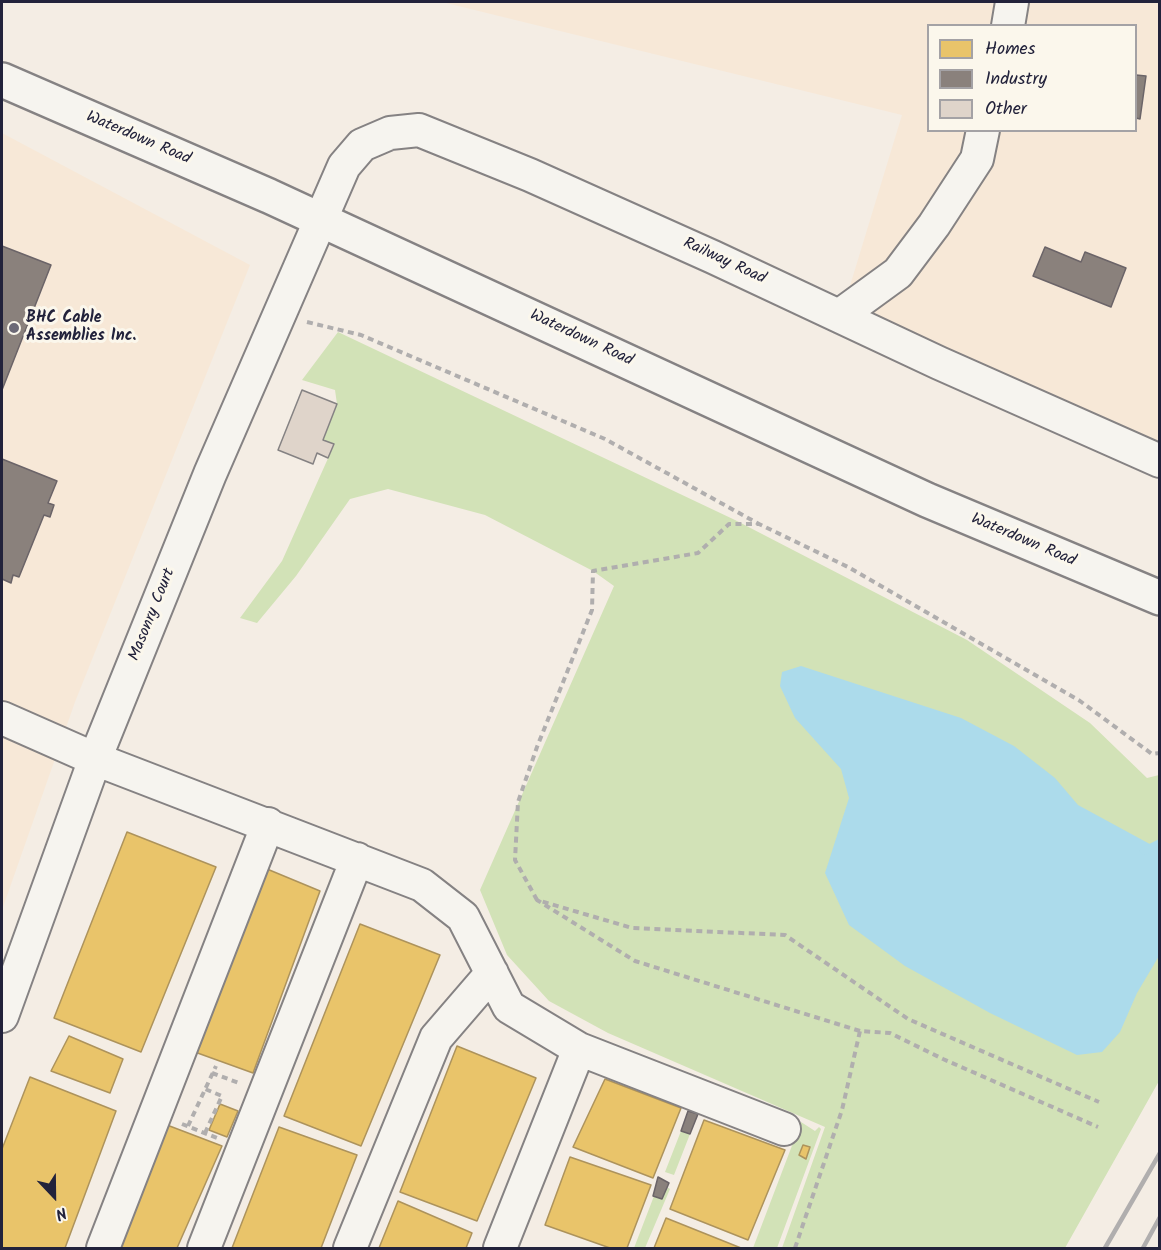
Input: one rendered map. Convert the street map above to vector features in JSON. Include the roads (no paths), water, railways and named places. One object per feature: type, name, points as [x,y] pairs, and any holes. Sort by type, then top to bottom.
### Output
[{"type":"main road","name":"Waterdown Road","points":[[2,80],[269,196],[927,500],[1160,598]]},
{"type":"street","points":[[1008,24],[1012,2]]},
{"type":"street","name":"Railway Road","points":[[320,220],[344,166],[362,145],[390,133],[419,130],[530,175],[1160,461]]},
{"type":"street","points":[[839,316],[898,273],[934,225],[976,159],[983,132]]},
{"type":"street","name":"Masonry Court","points":[[2,1016],[95,759],[210,474],[320,220]]},
{"type":"street","points":[[2,718],[95,759],[422,885],[463,917],[508,1007],[579,1049],[784,1129]]},
{"type":"street","points":[[102,1248],[268,824]]},
{"type":"street","points":[[204,1248],[357,859]]},
{"type":"street","points":[[350,1248],[436,1038],[492,973]]},
{"type":"street","points":[[511,1245],[579,1049]]},
{"type":"water","points":[[801,666],[961,718],[1014,746],[1055,778],[1078,805],[1159,849],[1159,956],[1137,993],[1120,1032],[1102,1052],[1077,1055],[990,1013],[905,966],[849,925],[825,873],[849,798],[841,769],[795,718],[780,686],[782,672]]},
{"type":"waterway","points":[[1144,851],[1160,843]]},
{"type":"railway","points":[[1105,1248],[1160,1153]]},
{"type":"railway","points":[[1143,1248],[1160,1217]]},
{"type":"place","name":"BHC Cable Assemblies Inc.","points":[[14,328]]}]
